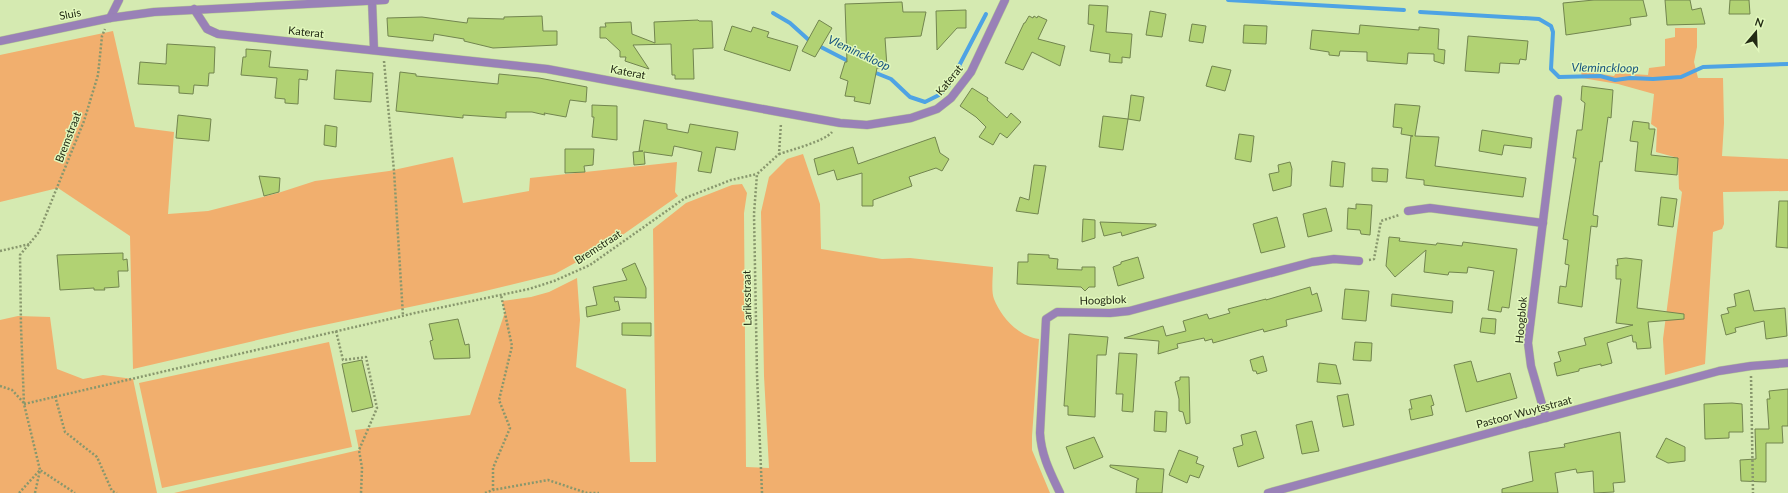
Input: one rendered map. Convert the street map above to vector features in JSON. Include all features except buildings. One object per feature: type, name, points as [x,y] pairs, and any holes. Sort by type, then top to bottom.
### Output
[{"type":"street","points":[[110,18],[119,0]]},
{"type":"street","points":[[372,0],[378,50]]},
{"type":"street","name":"Sluis","points":[[0,40],[110,18],[194,9],[385,0]]},
{"type":"street","name":"Katerat","points":[[194,9],[207,29],[218,34],[548,69],[840,123],[867,125],[911,118],[937,109],[951,98],[971,72],[1005,0]]},
{"type":"street","name":"Hoogblok","points":[[1546,418],[1531,366],[1528,343],[1558,99]]},
{"type":"street","points":[[1408,211],[1430,208],[1543,223]]},
{"type":"street","name":"Hoogblok","points":[[1060,493],[1046,463],[1041,445],[1046,319],[1057,312],[1110,313],[1129,311],[1312,262],[1334,259],[1359,261]]},
{"type":"street","name":"Pastoor Wuytsstraat","points":[[1268,493],[1719,371],[1751,366],[1788,363]]},
{"type":"path","name":"Bremstraat","points":[[110,18],[102,36],[98,75],[84,121],[39,232],[20,255],[24,404],[415,313],[529,289],[554,281],[590,265],[685,198],[731,180],[757,174]]},
{"type":"path","points":[[378,50],[394,171],[403,316]]},
{"type":"path","points":[[779,112],[782,126],[779,154]]},
{"type":"path","points":[[757,174],[779,154],[830,135],[840,123]]},
{"type":"path","name":"Lariksstraat","points":[[757,174],[754,222],[757,375],[762,493]]},
{"type":"path","points":[[1359,261],[1374,259],[1381,221],[1408,211]]},
{"type":"path","points":[[0,252],[30,244]]},
{"type":"path","points":[[493,490],[493,468],[510,428],[499,400],[512,346],[501,295]]},
{"type":"path","points":[[336,331],[343,360],[366,357],[377,408],[359,450],[362,468],[361,493]]},
{"type":"path","points":[[1751,366],[1753,493]]},
{"type":"path","points":[[0,386],[12,390],[24,404],[40,470],[35,493]]},
{"type":"path","points":[[55,396],[65,432],[97,457],[112,491],[117,493]]},
{"type":"path","points":[[20,493],[40,470]]},
{"type":"path","points":[[40,470],[75,493]]},
{"type":"path","points":[[485,493],[493,490],[548,480],[587,493],[599,493]]},
{"type":"shaded area","points":[[1675,28],[1697,28],[1697,47],[1694,62],[1698,78],[1723,78],[1724,123],[1722,156],[1788,159],[1788,191],[1723,192],[1724,224],[1722,229],[1713,232],[1705,364],[1665,375],[1663,339],[1682,192],[1679,189],[1678,158],[1656,152],[1657,128],[1651,124],[1654,94],[1618,84],[1582,78],[1581,71],[1614,76],[1616,73],[1648,75],[1649,68],[1665,66],[1665,39],[1675,37]]},
{"type":"shaded area","points":[[113,31],[135,127],[174,132],[168,214],[208,211],[278,193],[315,181],[389,171],[453,157],[463,203],[529,191],[530,178],[677,162],[675,192],[678,196],[611,243],[555,274],[481,292],[305,329],[133,369],[130,236],[58,188],[0,202],[0,55]]},
{"type":"shaded area","points":[[803,154],[820,204],[821,249],[882,259],[910,258],[993,267],[993,296],[1001,313],[1018,330],[1039,339],[1032,450],[1050,493],[174,493],[359,450],[355,430],[470,415],[505,312],[502,301],[531,297],[549,292],[577,278],[580,320],[576,367],[626,389],[630,462],[656,462],[653,229],[686,203],[732,185],[742,184],[747,193],[744,213],[746,467],[769,468],[764,376],[761,212],[769,177],[787,159]]},
{"type":"shaded area","points":[[18,316],[50,317],[57,369],[83,379],[103,375],[133,379],[157,493],[0,493],[0,320]]},
{"type":"shaded area","points":[[329,342],[352,447],[162,488],[139,383]]},
{"type":"waterway","name":"Vleminckloop","points":[[1228,0],[1404,10]]},
{"type":"waterway","name":"Vleminckloop","points":[[1420,12],[1539,19],[1551,26],[1553,32],[1551,69],[1559,77],[1600,76],[1615,80],[1630,78],[1653,79],[1681,77],[1703,67],[1788,64]]},
{"type":"waterway","name":"Vleminckloop","points":[[773,13],[790,23],[811,42]]},
{"type":"waterway","name":"Vleminckloop","points":[[871,71],[891,79],[910,97],[925,102],[939,95],[948,87],[986,14]]},
{"type":"waterway","name":"Vleminckloop","points":[[817,45],[850,62]]}]
